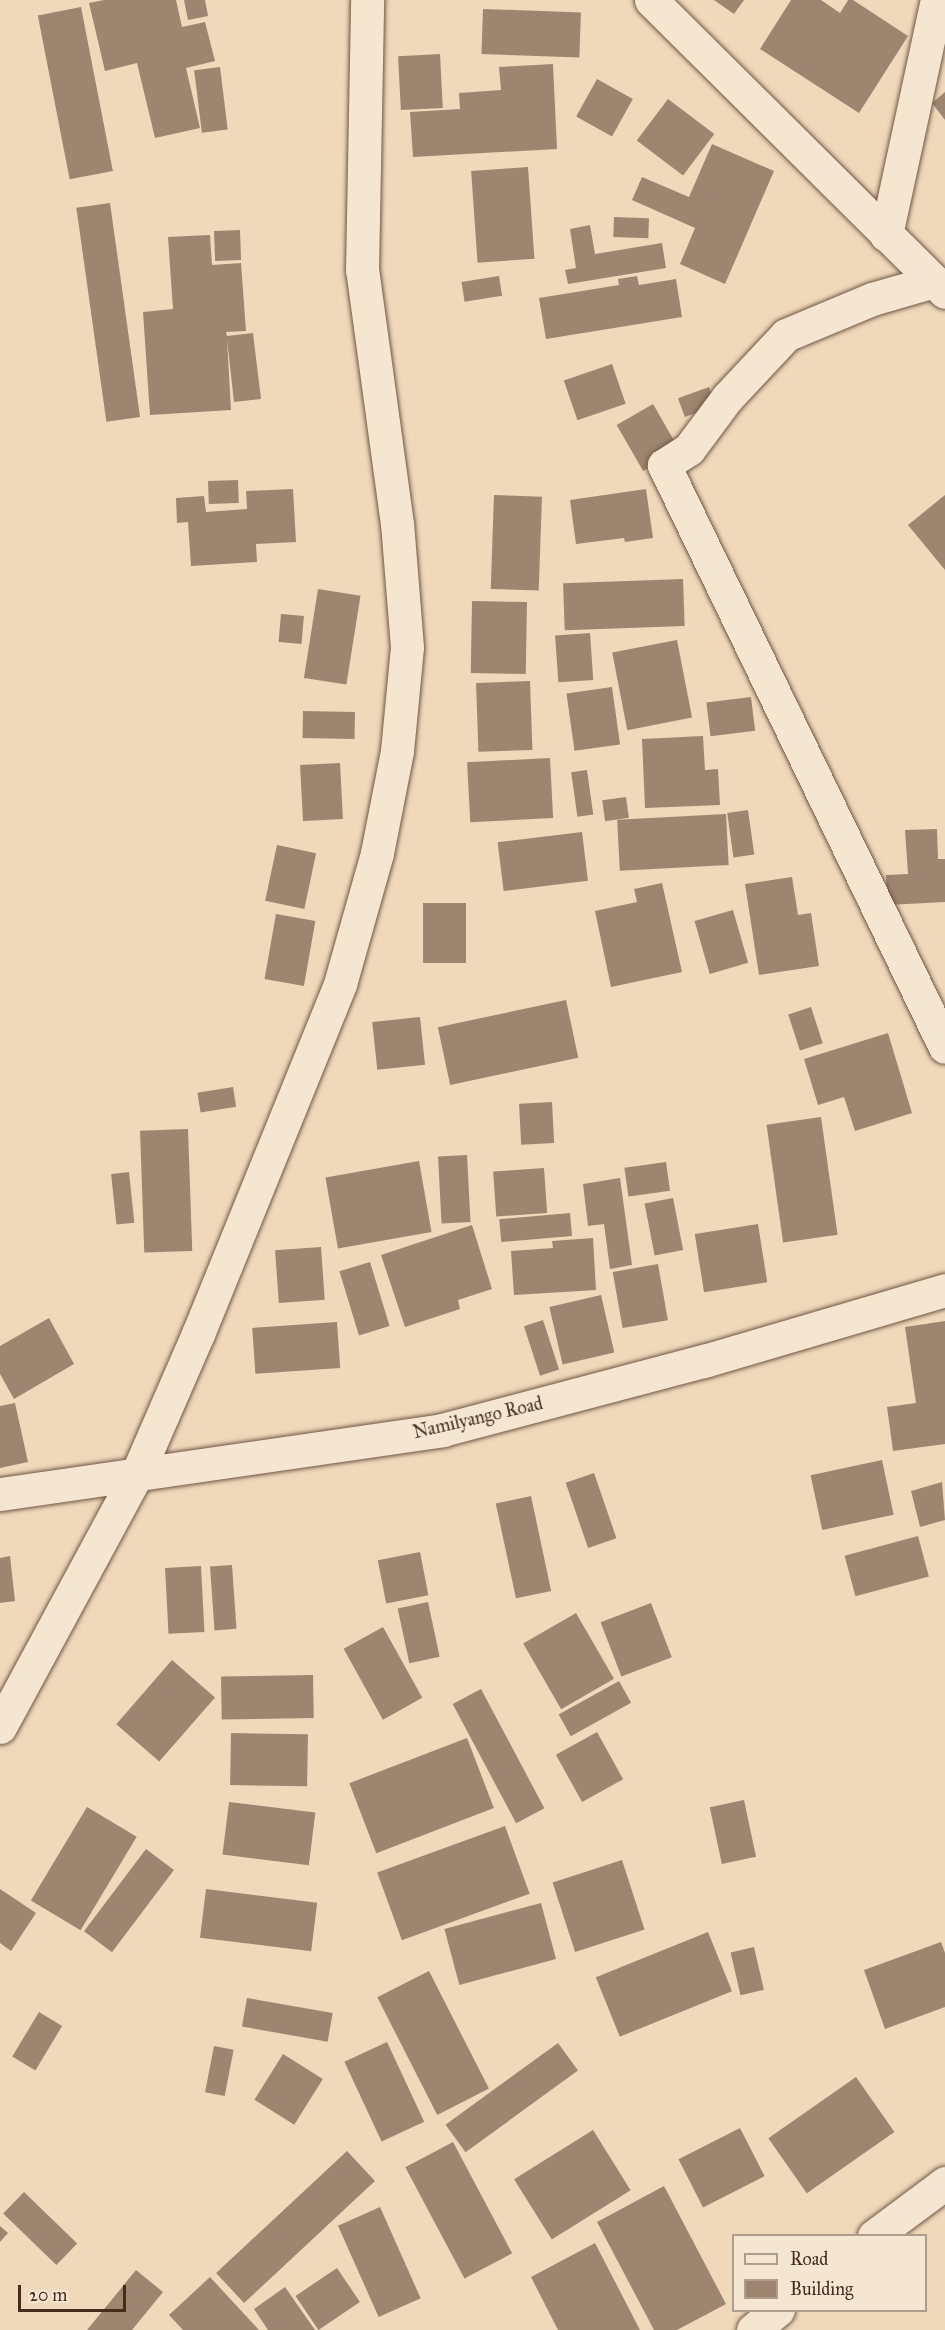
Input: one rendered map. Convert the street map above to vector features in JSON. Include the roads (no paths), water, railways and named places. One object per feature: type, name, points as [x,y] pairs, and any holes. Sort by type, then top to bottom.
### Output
[{"type":"street","points":[[0,1727],[137,1474],[340,984],[377,853],[397,751],[407,647],[398,524],[362,270],[367,0]]},
{"type":"street","points":[[651,0],[938,287]]},
{"type":"street","points":[[886,235],[937,0]]},
{"type":"street","points":[[938,287],[872,299],[786,335],[727,398],[689,448],[664,465],[945,1047]]},
{"type":"street","name":"Namilyango Road","points":[[0,1494],[442,1430],[704,1361],[945,1290]]},
{"type":"street","points":[[875,2234],[945,2183]]},
{"type":"street","points":[[753,2330],[776,2312]]}]
